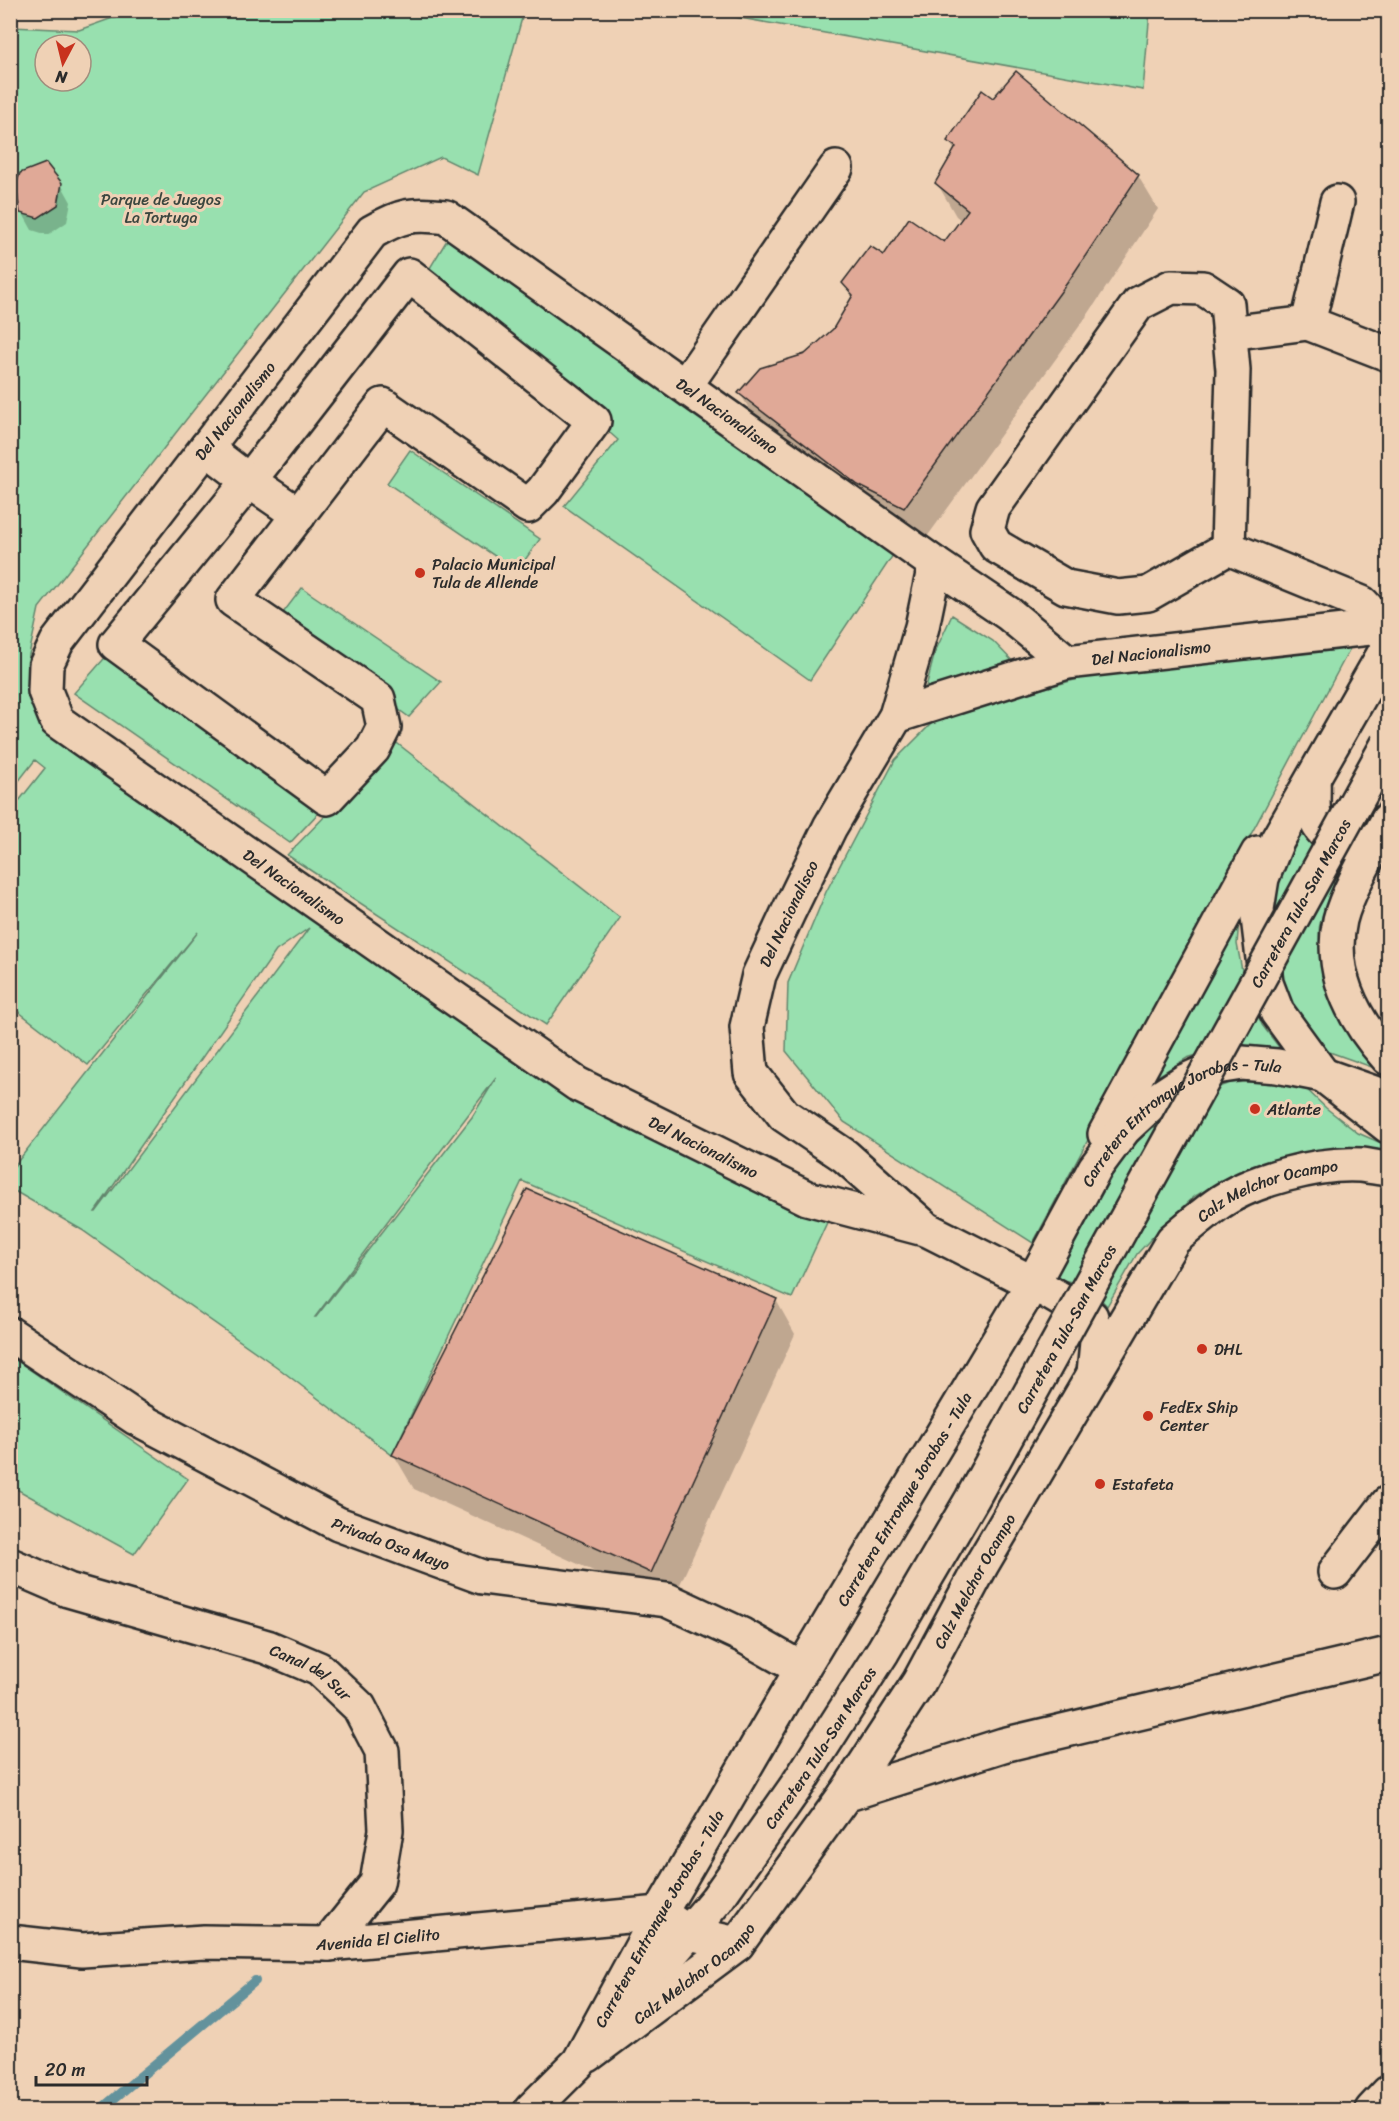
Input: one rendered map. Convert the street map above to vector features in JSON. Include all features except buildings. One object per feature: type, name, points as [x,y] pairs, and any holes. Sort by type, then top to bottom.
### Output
[{"type":"street","points":[[685,386],[836,168]]},
{"type":"street","points":[[1308,323],[1337,202]]},
{"type":"street","name":"Del Nacionalismo","points":[[928,1230],[807,1198],[577,1084],[57,721],[45,691],[46,665],[57,642],[372,232],[394,219],[422,214],[446,217],[1009,614],[1067,662],[1387,634]]},
{"type":"street","points":[[408,275],[594,421],[543,491],[528,506],[383,405],[299,515],[233,600],[378,699],[384,727],[373,749],[327,798],[116,644],[249,481],[408,275]]},
{"type":"street","points":[[1171,287],[1203,288],[1227,304],[1233,370],[1228,548],[1148,594],[1118,597],[1066,587],[996,546],[987,530],[993,508],[1138,304],[1171,287]]},
{"type":"street","points":[[1230,333],[1308,323],[1389,354]]},
{"type":"street","points":[[206,448],[299,515]]},
{"type":"street","points":[[1228,548],[1362,603],[1387,634],[1313,780],[1277,841],[1262,878],[1257,909],[1266,983],[1277,1012],[1323,1075],[1389,1126]]},
{"type":"street","name":"Del Nacionalisco","points":[[928,1230],[845,1156],[784,1115],[751,1074],[747,1027],[759,975],[788,913],[830,827],[896,716],[922,627],[935,564]]},
{"type":"street","points":[[896,716],[1067,662]]},
{"type":"street","name":"Carretera Tula-San Marcos","points":[[579,2062],[717,1899],[800,1781],[883,1651],[972,1499],[1389,744]]},
{"type":"street","points":[[1313,780],[1314,813],[1328,836],[1346,843],[1361,842],[1384,828]]},
{"type":"street","points":[[1384,828],[1340,918],[1337,943],[1339,971],[1351,1008],[1370,1037],[1389,1058]]},
{"type":"street","points":[[1095,1168],[1100,1142],[1259,852],[1277,841]]},
{"type":"street","name":"Carretera Entronque Jorobas - Tula","points":[[531,2110],[579,2062],[660,1913],[802,1669],[1033,1283],[1095,1168],[1124,1129],[1153,1102],[1185,1081],[1216,1067],[1242,1063],[1276,1066],[1323,1075],[1389,1098]]},
{"type":"street","name":"Calz Melchor Ocampo","points":[[579,2062],[737,1944],[845,1795],[919,1682],[982,1564],[1173,1240],[1217,1204],[1253,1185],[1318,1168],[1360,1165],[1389,1169]]},
{"type":"street","points":[[928,1230],[1033,1283],[1090,1317],[1097,1342],[1094,1373]]},
{"type":"street","name":"Privada Osa Mayo","points":[[10,1335],[136,1418],[338,1524],[482,1577],[667,1600],[742,1635],[802,1669]]},
{"type":"street","points":[[1335,1572],[1389,1503]]},
{"type":"street","name":"Canal del Sur","points":[[10,1565],[68,1590],[267,1647],[319,1669],[359,1707],[382,1751],[386,1830],[377,1883],[328,1944]]},
{"type":"street","points":[[845,1795],[1003,1745],[1389,1654]]},
{"type":"street","points":[[660,1913],[689,1933],[737,1944]]},
{"type":"street","name":"Avenida El Cielito","points":[[10,1942],[82,1950],[204,1942],[328,1944],[660,1913]]},
{"type":"street","points":[[1372,2110],[1389,2093]]},
{"type":"green space","name":"Parque de Juegos La Tortuga","points":[[135,10],[524,11],[478,175],[441,157],[364,192],[39,608],[27,664],[102,756],[574,1086],[836,1203],[792,1298],[522,1181],[392,1455],[277,1367],[82,1230],[11,1189],[11,1170],[198,932],[88,1065],[11,1006],[11,811],[45,768],[35,760],[14,787],[11,785],[11,27],[79,30]],"holes":[[[309,928],[96,1212],[95,1212],[276,951]],[[496,1078],[472,1117],[315,1317]]]},
{"type":"green space","points":[[713,10],[1150,11],[1143,90],[713,13]]},
{"type":"green space","points":[[447,240],[469,247],[903,540],[810,680],[564,506],[618,440],[560,389],[422,281]]},
{"type":"green space","points":[[410,450],[540,539],[517,571],[387,483]]},
{"type":"green space","points":[[302,588],[441,682],[409,717],[276,622]]},
{"type":"green space","points":[[952,615],[993,641],[1023,672],[924,695],[935,652]]},
{"type":"green space","points":[[1355,639],[1033,1243],[844,1122],[786,1051],[788,983],[826,892],[895,760],[937,718],[1085,677]]},
{"type":"green space","points":[[110,652],[323,808],[290,843],[74,693]]},
{"type":"green space","points":[[393,740],[620,918],[546,1025],[287,855]]},
{"type":"green space","points":[[1303,831],[1318,848],[1330,854],[1352,857],[1330,898],[1320,924],[1322,966],[1326,983],[1339,1014],[1380,1070],[1324,1050],[1300,1020],[1286,990],[1277,957],[1278,880]]},
{"type":"green space","points":[[1240,908],[1237,944],[1243,976],[1262,1025],[1282,1051],[1213,1050],[1187,1058],[1139,1088]]},
{"type":"green space","points":[[1260,1081],[1300,1083],[1326,1108],[1358,1133],[1388,1146],[1388,1150],[1327,1149],[1271,1160],[1232,1175],[1195,1196],[1161,1228],[1137,1254],[1107,1306],[1084,1286],[1055,1279],[1119,1163],[1142,1136],[1174,1109],[1201,1093],[1230,1083]]},
{"type":"green space","points":[[10,1356],[188,1479],[134,1554],[11,1486]]},
{"type":"waterway","points":[[100,2110],[255,1981]]},
{"type":"place","name":"Palacio Municipal Tula de Allende","points":[[420,573]]},
{"type":"place","name":"Atlante","points":[[1255,1109]]},
{"type":"place","name":"DHL","points":[[1202,1349]]},
{"type":"place","name":"FedEx Ship Center","points":[[1148,1416]]},
{"type":"place","name":"Estafeta","points":[[1100,1484]]}]
